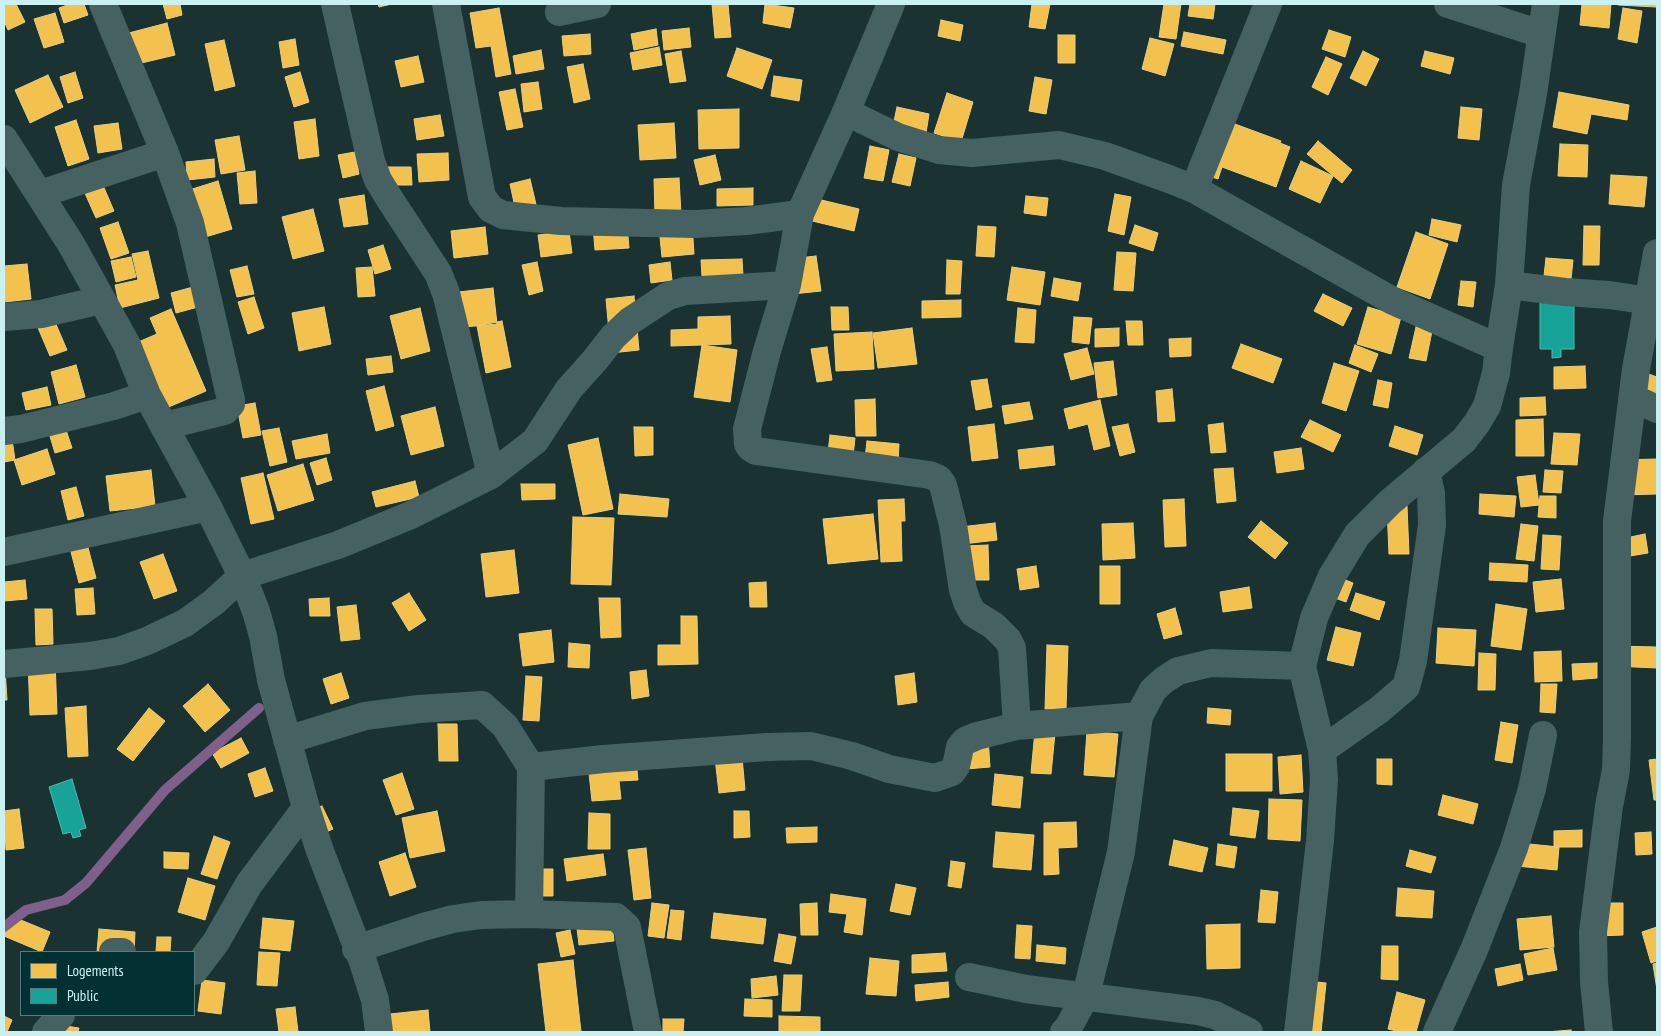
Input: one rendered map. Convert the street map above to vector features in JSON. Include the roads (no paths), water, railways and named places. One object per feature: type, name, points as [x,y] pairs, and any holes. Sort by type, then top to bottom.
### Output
[{"type":"street","points":[[103,4],[165,153],[190,223],[231,400],[231,404],[225,411],[164,426]]},
{"type":"street","points":[[335,4],[371,161],[378,180],[438,273],[446,294],[491,475]]},
{"type":"street","points":[[446,4],[482,197],[491,209],[503,215],[560,221],[695,224],[746,221],[800,214]]},
{"type":"street","points":[[560,12],[597,4]]},
{"type":"street","points":[[891,4],[846,112],[800,214],[787,286],[767,351],[747,429],[748,444],[756,451],[930,475],[939,479],[943,485],[953,525],[963,590],[967,602],[973,613],[994,626],[1008,640],[1012,648],[1016,726]]},
{"type":"street","points":[[1194,189],[1268,4]]},
{"type":"street","points":[[1448,4],[1541,34]]},
{"type":"street","points":[[1298,1032],[1320,841],[1324,779],[1322,750],[1302,666],[1314,618],[1332,576],[1357,535],[1426,471],[1464,440],[1487,406],[1496,373],[1509,285],[1516,185],[1533,94],[1546,4]]},
{"type":"street","points":[[846,112],[898,137],[939,150],[972,153],[1059,145],[1106,156],[1194,189],[1393,301],[1499,348]]},
{"type":"street","points":[[4,139],[72,244],[126,345],[147,395],[208,507],[242,576],[256,611],[263,636],[271,680],[306,808],[356,949],[363,962],[375,1000],[380,1032]]},
{"type":"street","points":[[40,194],[165,153]]},
{"type":"street","points":[[1598,1032],[1594,982],[1594,932],[1609,806],[1616,770],[1618,738],[1617,521],[1636,369],[1653,302],[1657,253]]},
{"type":"street","points":[[1509,285],[1609,295],[1653,302]]},
{"type":"street","points":[[4,664],[90,656],[119,651],[147,641],[184,623],[214,602],[242,576],[347,541],[411,515],[491,475],[535,442],[569,389],[613,337],[647,308],[668,296],[685,291],[787,286]]},
{"type":"street","points":[[4,316],[41,314],[101,300]]},
{"type":"street","points":[[4,432],[114,406],[147,395]]},
{"type":"street","points":[[1633,398],[1657,409]]},
{"type":"street","points":[[1322,750],[1379,710],[1406,687],[1413,662],[1432,525],[1431,493],[1426,471]]},
{"type":"street","points":[[4,552],[208,507]]},
{"type":"street","points":[[1064,1032],[1086,995],[1121,852],[1140,716],[1153,690],[1178,671],[1211,663],[1302,666]]},
{"type":"street","points":[[287,740],[365,716],[482,704],[505,726],[531,767],[529,914]]},
{"type":"street","points":[[531,767],[603,759],[767,747],[811,746],[852,756],[889,769],[935,778],[952,772],[956,766],[960,748],[965,741],[977,736],[1016,726],[1140,716]]},
{"type":"street","points":[[1437,1032],[1474,950],[1514,848],[1532,790],[1543,735]]},
{"type":"street","points":[[195,970],[216,942],[249,884],[306,808]]},
{"type":"street","points":[[356,949],[423,927],[453,919],[481,915],[529,914],[616,917],[626,927],[648,1032]]},
{"type":"street","points":[[969,978],[1026,989],[1086,995],[1198,1011],[1214,1015],[1248,1032]]},
{"type":"street","points":[[46,1032],[60,1016]]},
{"type":"waterway","points":[[4,927],[26,910],[65,900],[86,883],[165,790],[259,708]]}]
